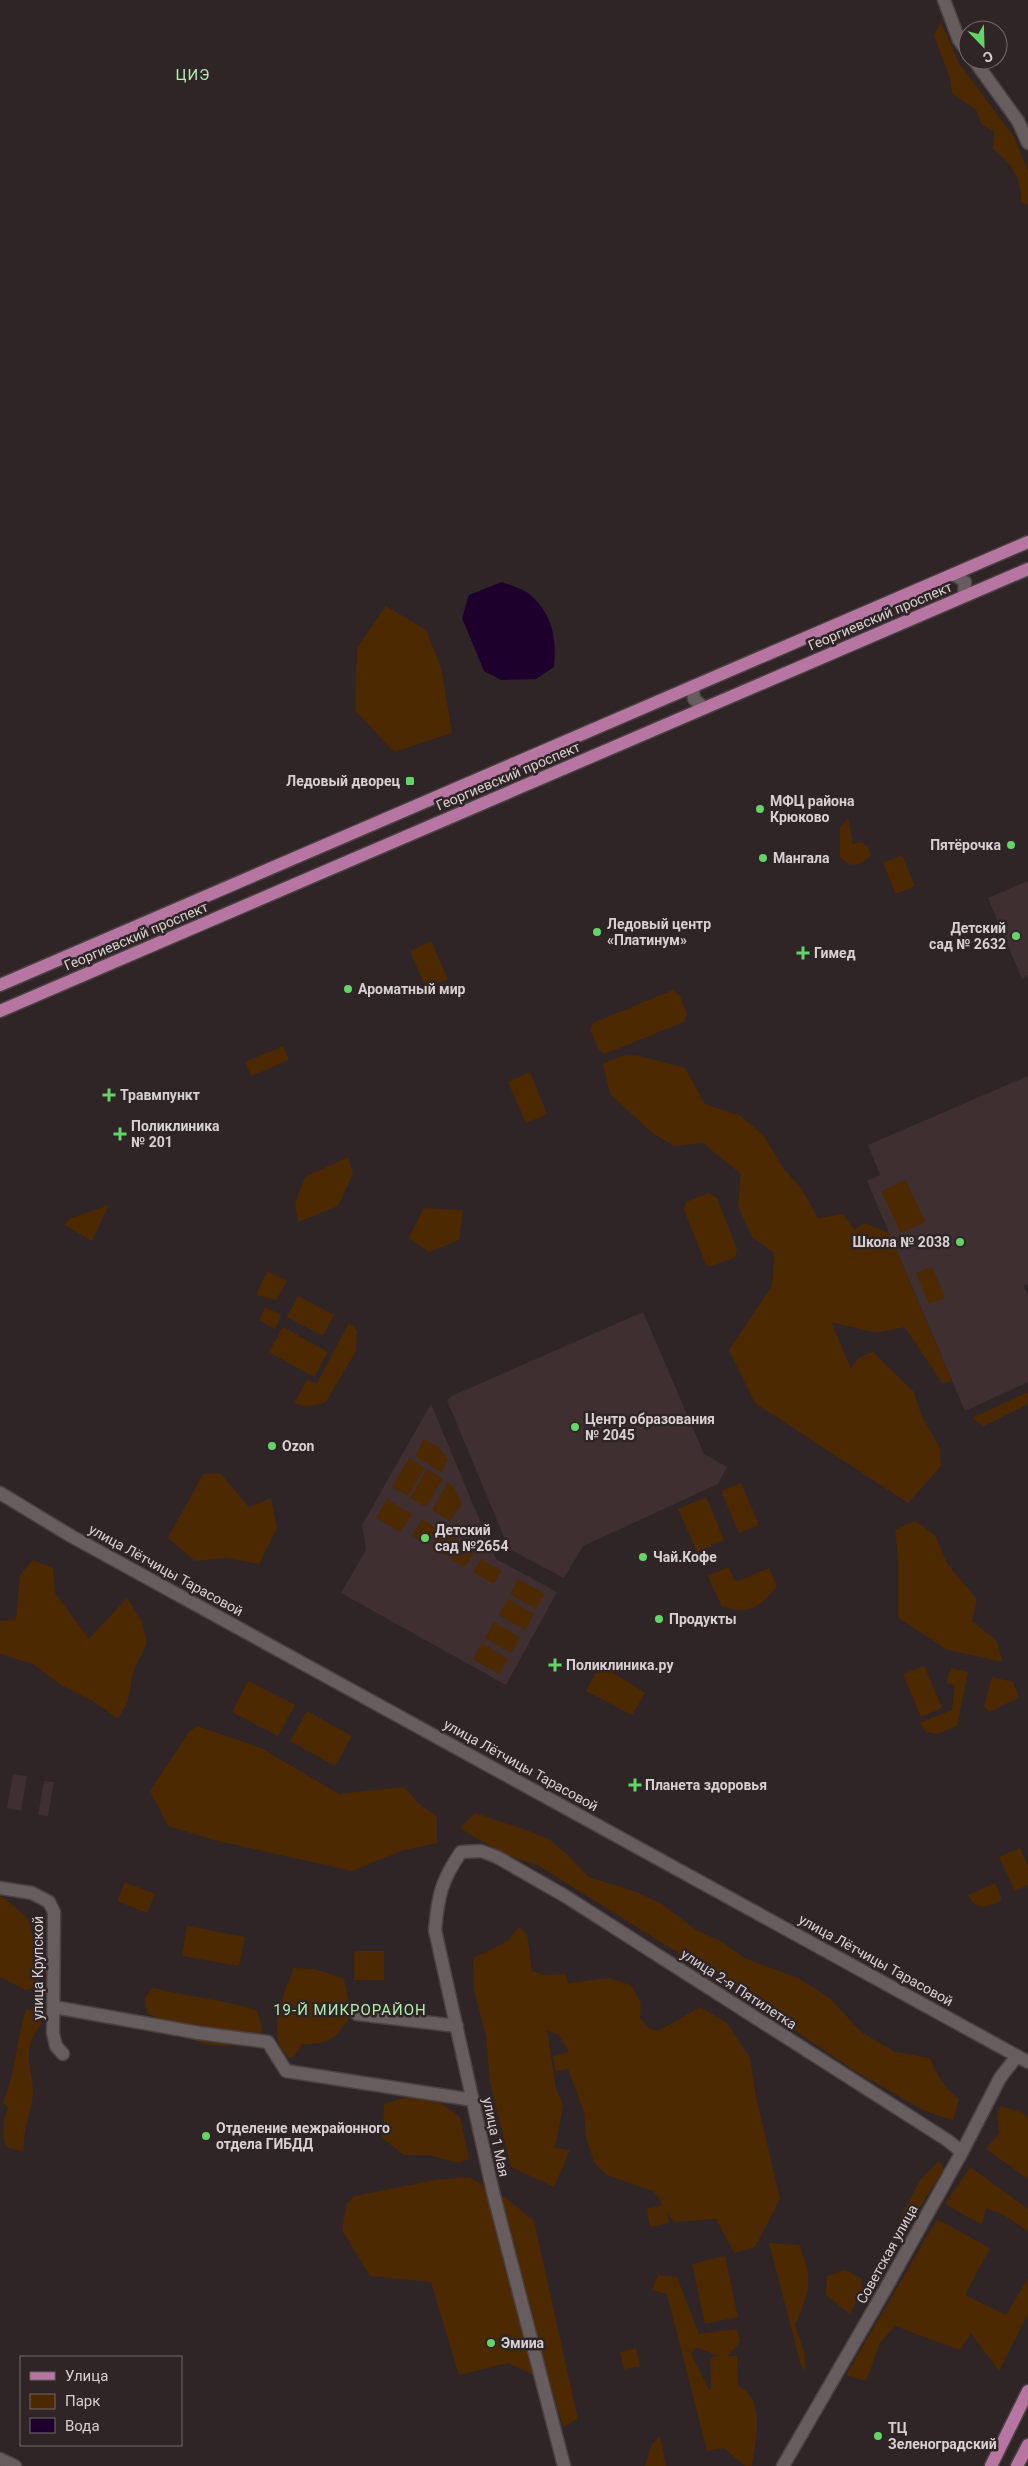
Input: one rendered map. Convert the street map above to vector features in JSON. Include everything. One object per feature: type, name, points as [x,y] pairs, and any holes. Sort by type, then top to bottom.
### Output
[{"type":"main road","name":"Георгиевский проспект","points":[[0,985],[1028,542]]},
{"type":"main road","name":"Георгиевский проспект","points":[[0,1011],[1028,569]]},
{"type":"main road","points":[[991,2466],[1028,2391]]},
{"type":"main road","points":[[1017,2466],[1028,2445]]},
{"type":"street","points":[[944,0],[958,37]]},
{"type":"street","points":[[981,70],[1018,121],[1028,144]]},
{"type":"street","points":[[954,574],[965,582],[964,596]]},
{"type":"street","points":[[696,685],[693,690],[694,699],[704,708]]},
{"type":"street","name":"улица Лётчицы Тарасовой","points":[[0,1493],[71,1536],[1024,2059]]},
{"type":"street","name":"улица 1 Мая","points":[[497,1857],[481,1851],[461,1852],[445,1875],[437,1905],[435,1930],[493,2192],[564,2466]]},
{"type":"street","name":"улица 2-я Пятилетка","points":[[497,1857],[650,1949],[947,2140],[962,2152]]},
{"type":"street","name":"улица Крупской","points":[[0,1888],[32,1893],[50,1902],[54,1912],[53,2033],[56,2046],[63,2054]]},
{"type":"street","points":[[54,2007],[191,2031],[268,2042],[286,2072],[473,2100]]},
{"type":"street","points":[[357,2014],[457,2026]]},
{"type":"street","name":"Советская улица","points":[[783,2466],[962,2152],[1000,2078],[1024,2059]]},
{"type":"street","points":[[0,2459],[15,2466]]},
{"type":"shaded area","name":"Детский сад № 2632","points":[[1028,881],[1028,975],[1022,979],[988,898]]},
{"type":"shaded area","name":"Школа № 2038","points":[[1028,1076],[1028,1284],[1024,1286],[1028,1296],[1028,1382],[965,1411],[867,1181],[880,1175],[868,1145]]},
{"type":"shaded area","name":"Центр образования № 2045","points":[[643,1312],[704,1454],[727,1467],[718,1484],[583,1546],[564,1578],[509,1549],[447,1400],[452,1396]]},
{"type":"shaded area","name":"Детский сад №2654","points":[[431,1404],[496,1559],[557,1592],[506,1685],[341,1593],[366,1550],[362,1525]]},
{"type":"shaded area","points":[[13,1774],[27,1776],[21,1811],[7,1808]]},
{"type":"shaded area","points":[[44,1781],[54,1782],[48,1816],[38,1815]]},
{"type":"green space","points":[[941,22],[958,61],[958,70],[964,70],[1014,137],[1028,171],[1028,205],[1021,202],[1021,193],[1014,172],[993,149],[994,132],[981,124],[977,111],[952,93],[950,78],[934,35]]},
{"type":"green space","points":[[386,606],[426,630],[441,667],[452,733],[394,752],[355,710],[357,648]]},
{"type":"green space","points":[[848,818],[853,844],[862,842],[868,847],[871,855],[856,865],[844,861],[840,857],[840,828]]},
{"type":"green space","points":[[902,855],[915,886],[896,894],[883,863]]},
{"type":"green space","points":[[431,941],[448,979],[426,988],[410,951]]},
{"type":"green space","points":[[673,990],[680,996],[687,1014],[684,1022],[605,1054],[599,1050],[590,1030],[593,1023]]},
{"type":"green space","points":[[283,1046],[289,1060],[251,1076],[245,1062]]},
{"type":"green space","points":[[636,1055],[685,1068],[705,1104],[741,1116],[764,1136],[783,1168],[801,1188],[818,1218],[843,1214],[854,1230],[865,1223],[889,1233],[952,1381],[942,1383],[905,1327],[876,1333],[831,1322],[851,1369],[858,1358],[873,1352],[914,1392],[922,1417],[940,1448],[941,1466],[908,1503],[755,1403],[729,1350],[772,1286],[774,1253],[753,1238],[738,1207],[741,1174],[703,1143],[674,1146],[651,1132],[610,1094],[603,1064],[621,1056]]},
{"type":"green space","points":[[530,1072],[547,1114],[526,1123],[508,1082]]},
{"type":"green space","points":[[348,1157],[353,1174],[338,1206],[298,1222],[295,1203],[305,1177]]},
{"type":"green space","points":[[906,1180],[925,1222],[901,1233],[881,1191]]},
{"type":"green space","points":[[709,1193],[717,1198],[737,1249],[735,1257],[712,1266],[706,1265],[684,1210],[686,1202]]},
{"type":"green space","points":[[109,1205],[92,1241],[64,1225],[71,1218]]},
{"type":"green space","points":[[424,1208],[463,1210],[459,1240],[429,1252],[409,1238]]},
{"type":"green space","points":[[932,1267],[945,1298],[929,1304],[916,1273]]},
{"type":"green space","points":[[267,1271],[287,1281],[276,1300],[256,1295]]},
{"type":"green space","points":[[298,1296],[334,1315],[323,1336],[287,1317]]},
{"type":"green space","points":[[265,1307],[281,1315],[275,1329],[259,1320]]},
{"type":"green space","points":[[349,1323],[357,1330],[356,1351],[326,1402],[307,1407],[294,1403],[307,1380],[317,1383]]},
{"type":"green space","points":[[283,1327],[328,1352],[314,1377],[269,1352]]},
{"type":"green space","points":[[1028,1392],[1028,1404],[984,1426],[972,1418]]},
{"type":"green space","points":[[424,1439],[440,1448],[448,1460],[441,1472],[415,1456]]},
{"type":"green space","points":[[409,1458],[425,1468],[408,1496],[392,1487]]},
{"type":"green space","points":[[427,1469],[443,1479],[426,1507],[410,1498]]},
{"type":"green space","points":[[220,1473],[249,1507],[271,1498],[277,1528],[259,1564],[226,1558],[195,1561],[168,1538],[203,1474]]},
{"type":"green space","points":[[448,1482],[454,1488],[462,1504],[450,1521],[432,1510]]},
{"type":"green space","points":[[741,1483],[759,1525],[739,1533],[721,1491]]},
{"type":"green space","points":[[706,1497],[724,1540],[697,1552],[678,1509]]},
{"type":"green space","points":[[387,1499],[412,1514],[401,1532],[376,1518]]},
{"type":"green space","points":[[422,1519],[437,1529],[427,1545],[412,1536]]},
{"type":"green space","points":[[915,1521],[935,1535],[948,1565],[977,1599],[972,1621],[996,1640],[1003,1662],[948,1650],[898,1618],[898,1555],[895,1530]]},
{"type":"green space","points":[[441,1530],[457,1539],[447,1556],[431,1548]]},
{"type":"green space","points":[[460,1542],[475,1551],[465,1567],[450,1559]]},
{"type":"green space","points":[[481,1559],[501,1570],[494,1584],[473,1572]]},
{"type":"green space","points":[[33,1560],[53,1568],[55,1593],[89,1639],[127,1598],[142,1622],[147,1643],[133,1672],[128,1701],[118,1719],[93,1701],[61,1685],[33,1664],[0,1654],[0,1621],[16,1620],[20,1575]]},
{"type":"green space","points":[[728,1567],[736,1582],[769,1568],[777,1586],[765,1600],[754,1608],[741,1610],[722,1607],[708,1576]]},
{"type":"green space","points":[[518,1579],[545,1594],[536,1609],[510,1594]]},
{"type":"green space","points":[[508,1599],[534,1614],[525,1630],[499,1615]]},
{"type":"green space","points":[[494,1622],[520,1638],[511,1653],[485,1638]]},
{"type":"green space","points":[[482,1643],[508,1659],[499,1674],[473,1659]]},
{"type":"green space","points":[[600,1664],[645,1693],[632,1715],[586,1691]]},
{"type":"green space","points":[[924,1666],[942,1708],[921,1717],[903,1674]]},
{"type":"green space","points":[[951,1668],[968,1672],[957,1726],[937,1734],[926,1732],[920,1723],[952,1710],[955,1685],[946,1683]]},
{"type":"green space","points":[[992,1677],[1013,1682],[1019,1697],[990,1712],[984,1706]]},
{"type":"green space","points":[[248,1681],[295,1705],[278,1736],[232,1712]]},
{"type":"green space","points":[[307,1711],[352,1736],[335,1766],[290,1741]]},
{"type":"green space","points":[[197,1726],[261,1748],[339,1794],[404,1787],[418,1803],[437,1817],[437,1843],[401,1851],[352,1871],[214,1840],[168,1826],[150,1791],[189,1732]]},
{"type":"green space","points":[[475,1813],[550,1840],[567,1854],[588,1877],[634,1891],[662,1904],[696,1930],[724,1943],[744,1958],[798,1978],[830,1998],[861,2032],[895,2052],[930,2058],[942,2081],[959,2099],[953,2121],[923,2110],[855,2071],[769,2013],[754,1998],[728,1984],[539,1866],[498,1850],[460,1828]]},
{"type":"green space","points":[[1020,1848],[1028,1866],[1028,1885],[1015,1891],[999,1857]]},
{"type":"green space","points":[[125,1882],[155,1894],[147,1913],[117,1901]]},
{"type":"green space","points":[[995,1883],[1002,1900],[987,1906],[979,1906],[968,1895]]},
{"type":"green space","points":[[0,1897],[3,1897],[28,1918],[37,1950],[41,1986],[25,1990],[0,1977]]},
{"type":"green space","points":[[187,1926],[245,1937],[239,1966],[182,1956]]},
{"type":"green space","points":[[519,1927],[527,1934],[532,1971],[544,1975],[566,1974],[568,1983],[609,1978],[631,1985],[641,2003],[640,2018],[647,2027],[658,2031],[700,2007],[726,2022],[750,2058],[756,2097],[780,2199],[755,2247],[734,2253],[716,2219],[674,2222],[667,2212],[669,2223],[650,2227],[647,2209],[663,2205],[654,2192],[607,2175],[594,2162],[586,2137],[584,2112],[568,2069],[556,2071],[553,2056],[569,2052],[559,2035],[547,2030],[556,2089],[563,2105],[555,2148],[570,2150],[554,2187],[511,2167],[490,2083],[486,2036],[474,1990],[473,1958],[508,1941]]},
{"type":"green space","points":[[354,1951],[384,1951],[384,1980],[354,1980]]},
{"type":"green space","points":[[294,1968],[315,1969],[344,1979],[351,2016],[341,2030],[331,2039],[320,2043],[302,2044],[293,2058],[288,2057],[280,2046],[277,2027],[284,1995]]},
{"type":"green space","points":[[153,1988],[256,2010],[262,2026],[260,2037],[242,2044],[222,2046],[192,2040],[147,2013],[145,1998]]},
{"type":"green space","points":[[37,2009],[42,2022],[29,2048],[33,2092],[24,2136],[24,2152],[6,2147],[3,2127],[8,2108],[3,2102],[11,2080],[26,2010]]},
{"type":"green space","points":[[411,2096],[432,2097],[460,2117],[469,2159],[459,2163],[428,2155],[404,2155],[382,2138],[384,2104]]},
{"type":"green space","points":[[1000,2106],[1024,2113],[1028,2119],[1028,2179],[986,2149],[999,2133],[997,2117]]},
{"type":"green space","points":[[939,2161],[944,2169],[912,2220],[902,2215],[920,2180]]},
{"type":"green space","points":[[970,2167],[1028,2209],[1028,2231],[1002,2214],[986,2208],[982,2225],[945,2204]]},
{"type":"green space","points":[[469,2177],[506,2198],[534,2221],[578,2419],[563,2427],[553,2393],[536,2376],[508,2363],[459,2375],[431,2282],[370,2276],[342,2230],[347,2203],[355,2196],[435,2180]]},
{"type":"green space","points":[[937,2219],[990,2248],[965,2295],[1006,2315],[1028,2278],[1028,2314],[999,2371],[971,2333],[960,2350],[895,2326],[880,2343],[866,2381],[846,2375]]},
{"type":"green space","points":[[769,2243],[799,2245],[804,2257],[808,2277],[807,2293],[795,2325],[804,2352],[806,2371],[801,2365]]},
{"type":"green space","points":[[725,2256],[738,2317],[705,2324],[692,2264]]},
{"type":"green space","points":[[845,2270],[861,2278],[862,2290],[850,2314],[826,2295],[827,2276]]},
{"type":"green space","points":[[658,2275],[677,2277],[699,2334],[737,2329],[740,2342],[728,2356],[737,2356],[738,2386],[747,2392],[753,2401],[756,2411],[757,2434],[752,2466],[745,2466],[724,2448],[707,2451],[667,2294],[652,2290]],"holes":[[[696,2347],[718,2356],[710,2358],[711,2389],[709,2390],[691,2354]]]},
{"type":"green space","points":[[636,2348],[640,2366],[624,2369],[620,2352]]},
{"type":"green space","points":[[660,2436],[666,2466],[645,2466],[652,2444]]},
{"type":"water","points":[[502,582],[528,593],[543,608],[548,617],[555,646],[554,667],[536,679],[501,680],[484,671],[462,618],[469,595]]},
{"type":"place","name":"Ледовый дворец","points":[[410,781]]},
{"type":"place","name":"МФЦ района Крюково","points":[[760,809]]},
{"type":"place","name":"Пятёрочка","points":[[1011,845]]},
{"type":"place","name":"Мангала","points":[[763,858]]},
{"type":"place","name":"Ледовый центр «Платинум»","points":[[597,932]]},
{"type":"place","name":"Детский сад № 2632","points":[[1016,936]]},
{"type":"place","name":"Гимед","points":[[803,953]]},
{"type":"place","name":"Ароматный мир","points":[[348,989]]},
{"type":"place","name":"Травмпункт","points":[[109,1095]]},
{"type":"place","name":"Поликлиника № 201","points":[[120,1134]]},
{"type":"place","name":"Школа № 2038","points":[[960,1242]]},
{"type":"place","name":"Центр образования № 2045","points":[[575,1427]]},
{"type":"place","name":"Ozon","points":[[272,1446]]},
{"type":"place","name":"Детский сад №2654","points":[[425,1538]]},
{"type":"place","name":"Чай.Кофе","points":[[643,1557]]},
{"type":"place","name":"Продукты","points":[[659,1619]]},
{"type":"place","name":"Поликлиника.ру","points":[[555,1665]]},
{"type":"place","name":"Планета здоровья","points":[[635,1785]]},
{"type":"place","name":"Отделение межрайонного отдела ГИБДД","points":[[206,2136]]},
{"type":"place","name":"Эмииа","points":[[491,2343]]},
{"type":"place","name":"ТЦ Зеленоградский","points":[[878,2436]]},
{"type":"district","name":"ЦИЭ","points":[[193,75]]},
{"type":"district","name":"19-Й МИКРОРАЙОН","points":[[350,2010]]}]
